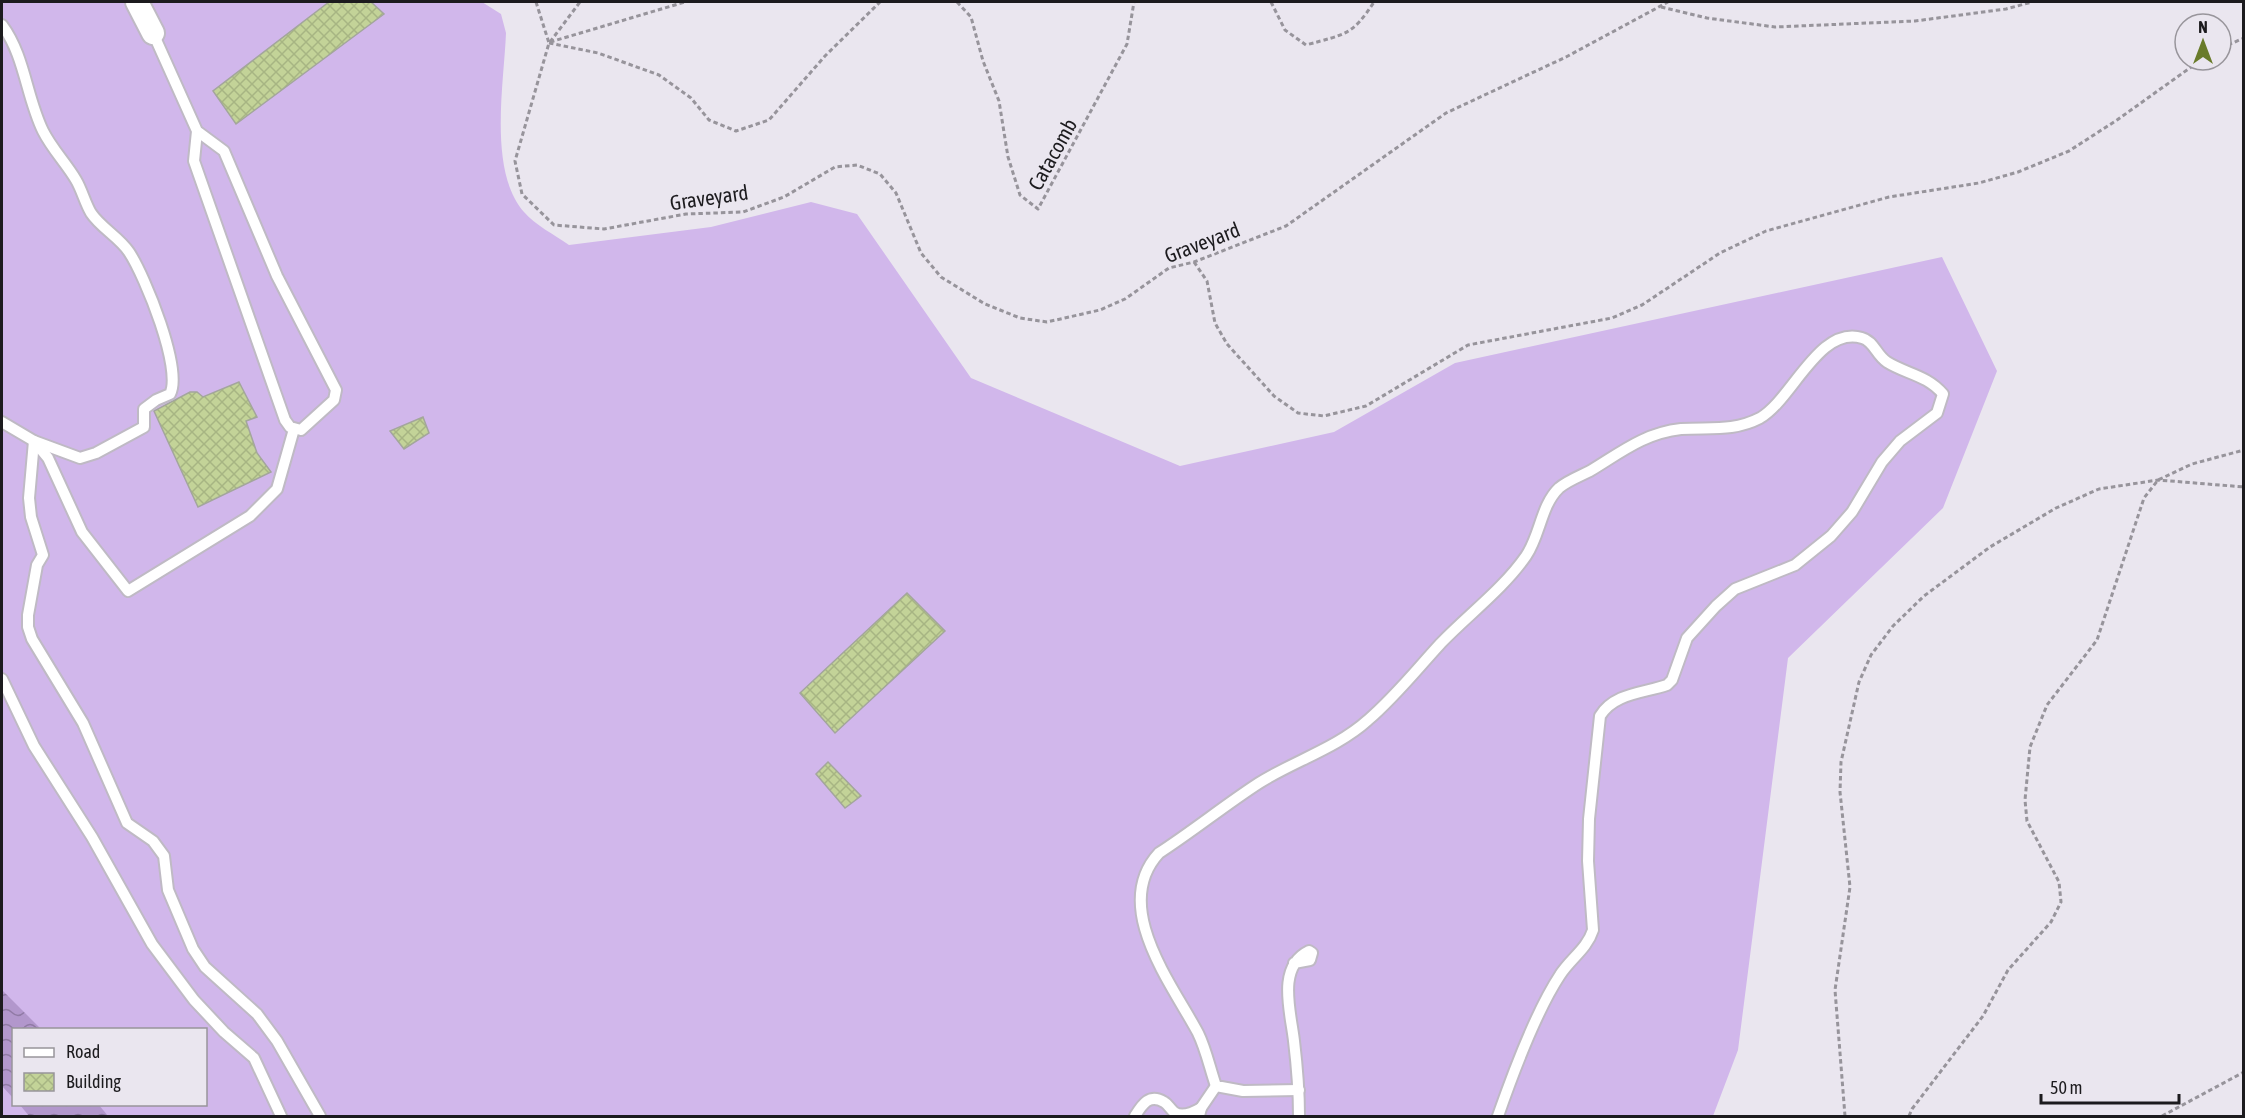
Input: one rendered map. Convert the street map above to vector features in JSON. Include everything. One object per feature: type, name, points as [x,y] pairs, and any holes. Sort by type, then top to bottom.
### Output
[{"type":"street","points":[[137,2],[153,33]]},
{"type":"lane","points":[[2,25],[14,41],[41,128],[51,147],[76,179],[90,212],[128,251],[135,263],[157,318],[173,374],[173,388],[170,394],[156,400],[144,410],[144,427],[96,453],[80,458],[34,441],[2,422]]},
{"type":"lane","points":[[153,33],[196,131],[194,161],[285,420],[294,429],[301,430],[334,400],[336,390],[277,276],[224,151],[196,131]]},
{"type":"lane","points":[[1135,1116],[1144,1102],[1152,1098],[1163,1101],[1174,1112],[1180,1114],[1200,1112],[1216,1086],[1200,1036],[1149,943],[1141,902],[1145,873],[1159,853],[1257,784],[1351,734],[1383,707],[1443,642],[1512,574],[1534,545],[1550,500],[1560,488],[1621,450],[1654,434],[1681,429],[1733,428],[1762,417],[1785,396],[1814,357],[1822,350],[1846,337],[1861,337],[1871,342],[1884,360],[1922,376],[1937,387],[1943,394],[1940,406],[1936,413],[1894,448],[1882,462],[1852,512],[1812,554],[1795,566],[1735,589],[1716,606],[1687,638],[1672,680],[1667,685],[1633,694],[1605,707],[1598,726],[1596,779],[1589,819],[1588,861],[1593,930],[1590,941],[1560,974],[1538,1017],[1498,1116]]},
{"type":"lane","points":[[34,441],[48,458],[82,532],[128,591],[250,516],[277,489],[294,429]]},
{"type":"lane","points":[[34,441],[29,498],[31,517],[43,555],[37,565],[28,615],[28,627],[32,639],[83,723],[126,823],[153,841],[164,856],[168,890],[193,948],[205,967],[257,1014],[277,1041],[320,1116]]},
{"type":"lane","points":[[2,679],[40,755],[92,837],[152,944],[202,1008],[224,1032],[254,1058],[281,1116]]},
{"type":"lane","points":[[1294,963],[1289,978],[1288,1000],[1291,1023],[1299,1027],[1301,1032],[1294,1037],[1299,1116]]},
{"type":"lane","points":[[1216,1086],[1243,1091],[1299,1090]]},
{"type":"path","points":[[536,2],[549,43]]},
{"type":"path","points":[[549,43],[580,2]]},
{"type":"path","points":[[549,43],[685,2]]},
{"type":"path","points":[[549,43],[598,53],[659,75],[691,98],[709,120],[736,131],[769,120],[825,56],[880,2]]},
{"type":"path","name":"Catacomb","points":[[957,2],[971,17],[999,100],[1008,157],[1020,195],[1038,209],[1127,44],[1134,2]]},
{"type":"path","points":[[1271,2],[1285,30],[1306,45],[1341,35],[1359,26],[1374,2]]},
{"type":"path","name":"Graveyard","points":[[549,43],[515,161],[522,194],[554,225],[604,229],[686,214],[743,212],[784,197],[835,167],[857,165],[880,174],[896,192],[921,253],[941,277],[986,304],[1020,318],[1047,321],[1100,310],[1125,299],[1169,268],[1194,262],[1286,226],[1446,113],[1566,57],[1668,2]]},
{"type":"path","points":[[1659,6],[1707,18],[1775,27],[1915,21],[2006,9],[2032,2]]},
{"type":"path","points":[[1194,262],[1207,281],[1215,323],[1227,344],[1274,396],[1298,412],[1324,416],[1366,406],[1468,345],[1612,318],[1642,305],[1720,253],[1766,231],[1889,197],[1979,183],[2018,172],[2068,151],[2117,120],[2183,72]]},
{"type":"path","points":[[1908,1116],[1983,1016],[2008,970],[2051,922],[2061,902],[2059,882],[2027,821],[2025,800],[2030,747],[2047,705],[2097,640],[2144,498],[2158,480],[2192,464],[2244,450]]},
{"type":"path","points":[[1845,1116],[1835,990],[1850,887],[1840,792],[1841,762],[1859,682],[1871,655],[1893,626],[1924,596],[1990,547],[2056,508],[2099,489],[2158,480],[2244,487]]},
{"type":"path","points":[[2162,1116],[2244,1072]]},
{"type":"shaded area","points":[[2,2],[482,2],[501,14],[506,33],[501,126],[506,174],[513,195],[524,212],[545,230],[569,245],[711,227],[811,202],[857,214],[971,378],[1180,466],[1334,432],[1455,363],[1942,257],[1997,371],[1943,508],[1788,658],[1738,1050],[1713,1116],[2,1116]]},
{"type":"water","points":[[2,990],[40,1028],[12,1028],[12,1097],[2,1086]]},
{"type":"water","points":[[21,1106],[100,1106],[108,1116],[29,1116]]},
{"type":"building","points":[[329,2],[371,2],[384,14],[236,124],[213,91]]},
{"type":"building","points":[[239,382],[257,417],[246,421],[257,453],[271,472],[198,507],[154,411],[190,392],[197,392],[203,397]]},
{"type":"building","points":[[423,417],[429,433],[404,449],[390,431]]},
{"type":"building","points":[[907,593],[945,631],[835,733],[800,693]]},
{"type":"building","points":[[828,762],[861,796],[845,808],[816,774]]}]
